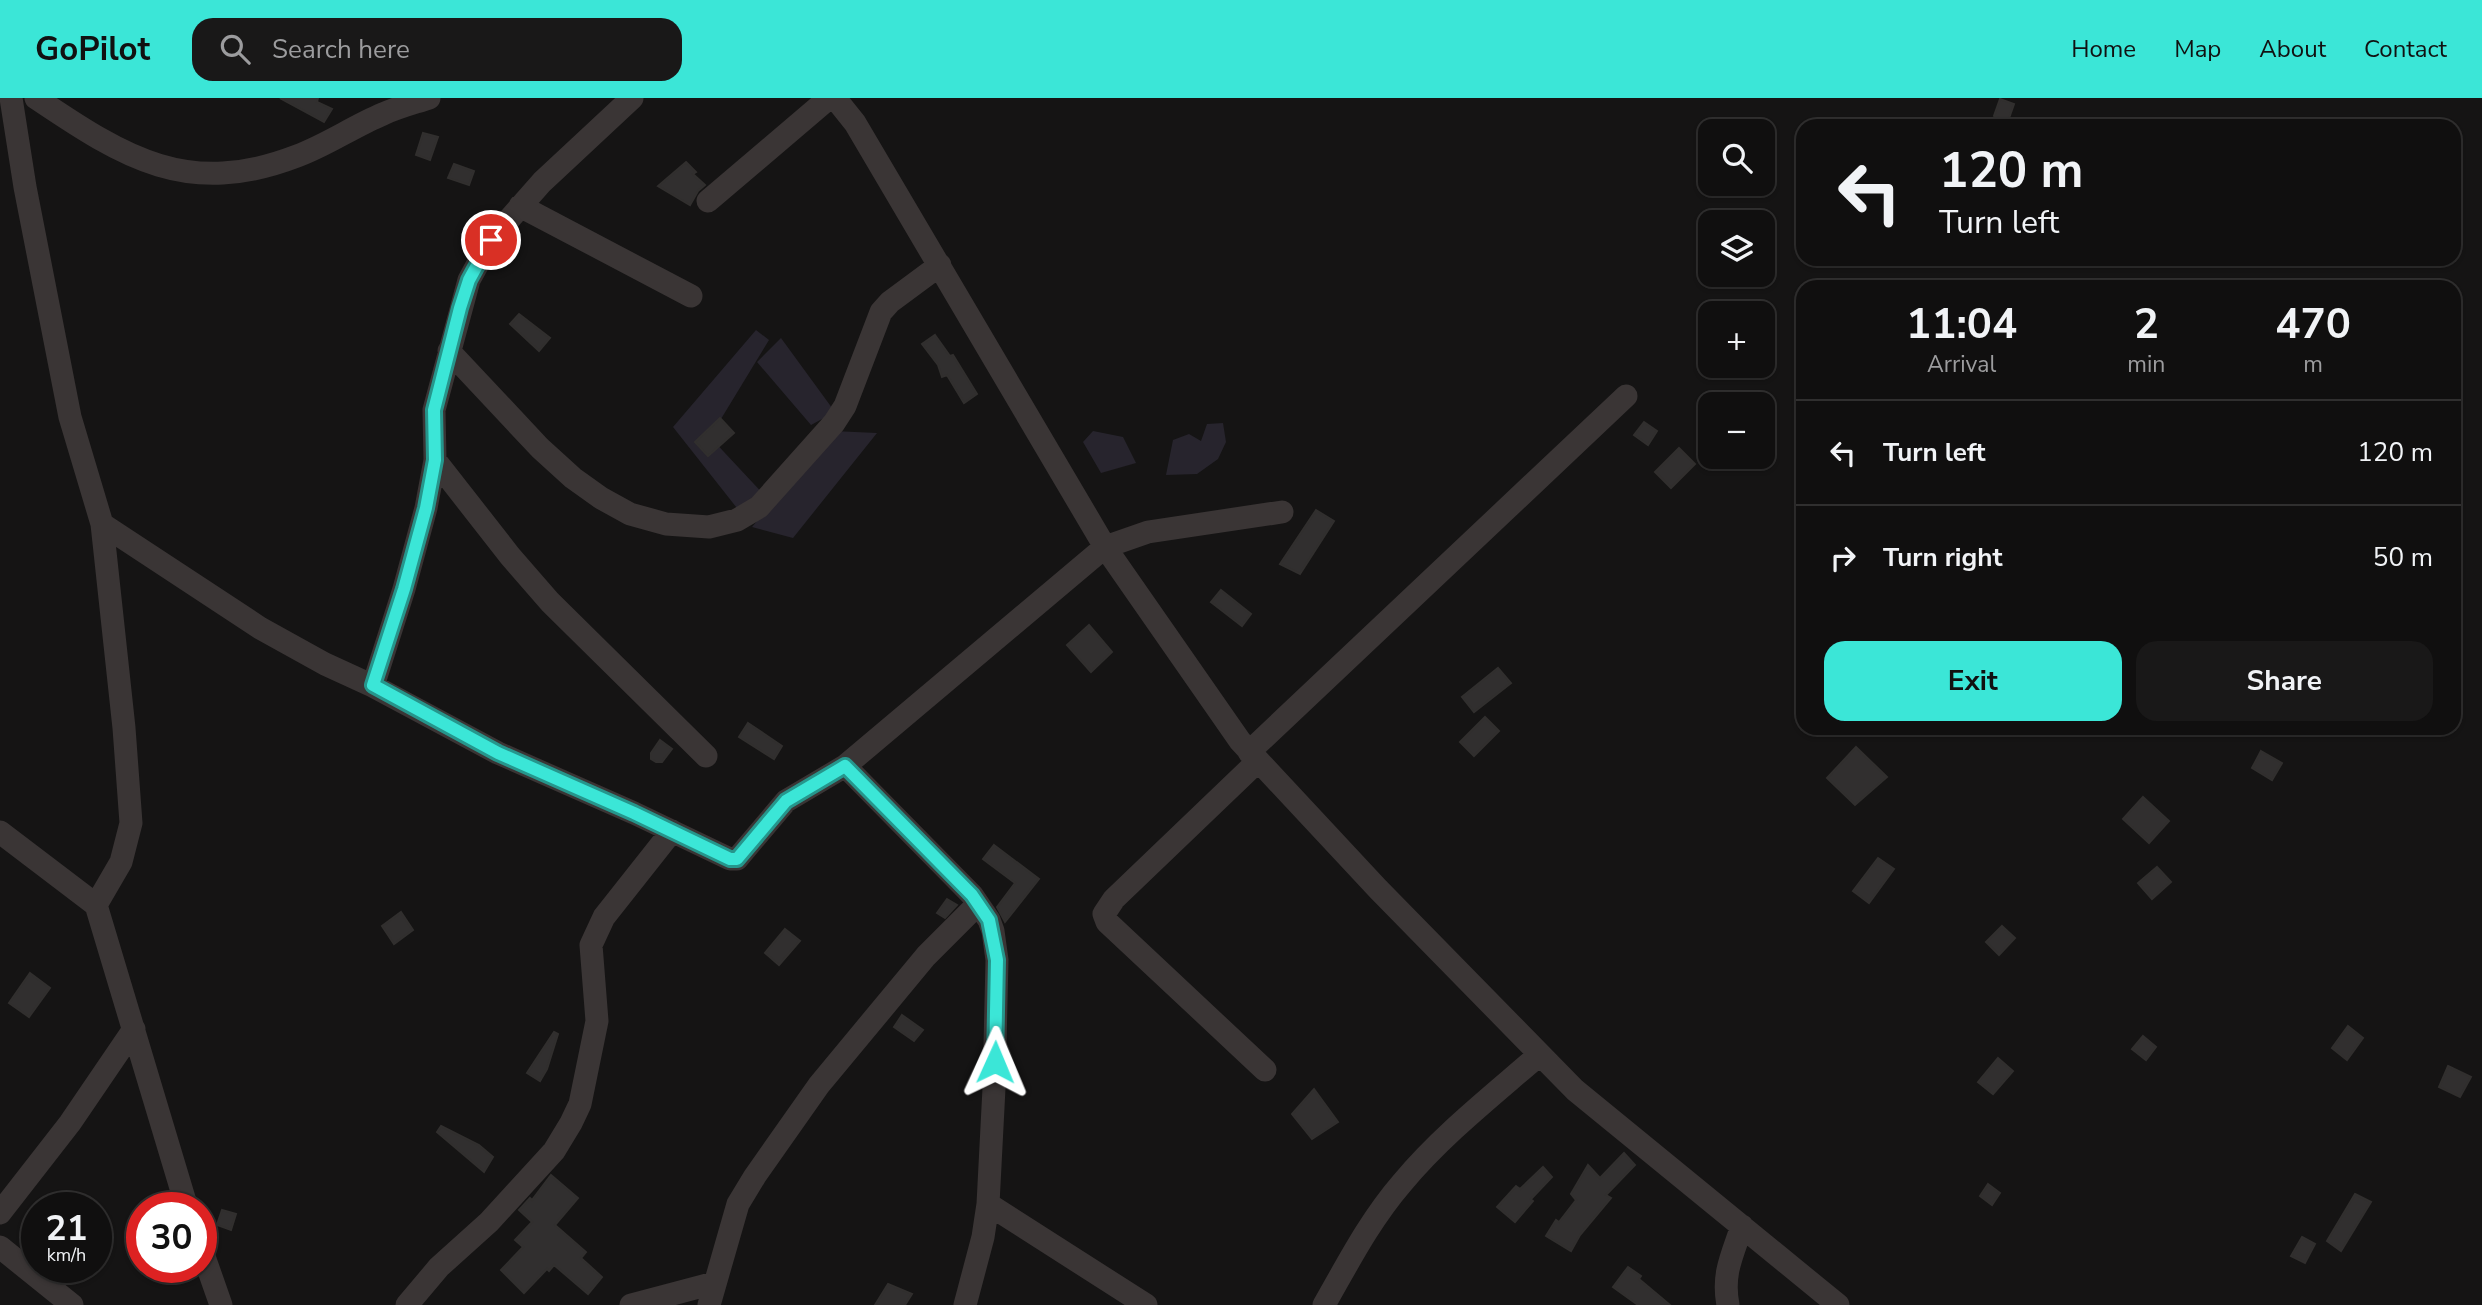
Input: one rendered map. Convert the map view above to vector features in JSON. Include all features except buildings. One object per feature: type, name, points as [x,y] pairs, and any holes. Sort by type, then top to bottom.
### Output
[{"type":"street","points":[[11,98],[25,187],[69,417],[102,524],[124,728],[131,822],[121,862],[96,905]]},
{"type":"street","points":[[36,98],[85,131],[133,158],[172,170],[216,174],[256,169],[298,156],[383,114],[429,98]]},
{"type":"street","points":[[373,685],[423,519],[435,460],[434,410],[469,280],[491,240],[520,206],[632,98]]},
{"type":"street","points":[[708,201],[829,98]]},
{"type":"street","points":[[835,98],[855,122],[1105,547],[1253,757],[1539,1055],[1576,1090],[1838,1305]]},
{"type":"street","points":[[520,206],[691,296]]},
{"type":"street","points":[[449,351],[540,448],[573,478],[601,498],[630,514],[666,524],[709,527],[737,520],[759,508],[835,423],[845,406],[881,312],[890,302],[940,265]]},
{"type":"street","points":[[1265,1070],[1107,922],[1104,914],[1114,899],[1253,757],[1626,396]]},
{"type":"street","points":[[435,460],[550,602],[706,756]]},
{"type":"street","points":[[102,524],[260,628],[325,664],[373,685],[498,753],[730,859],[737,859],[786,801],[845,766],[1105,547],[1148,532],[1282,512]]},
{"type":"street","points":[[845,766],[972,895],[989,920],[997,960],[988,1204],[983,1237],[965,1305]]},
{"type":"street","points":[[407,1305],[439,1267],[489,1222],[554,1151],[571,1124],[580,1104],[597,1021],[591,945],[604,917],[672,831]]},
{"type":"street","points":[[0,832],[96,905],[182,1192]]},
{"type":"street","points":[[631,1305],[711,1294],[738,1204],[755,1176],[819,1085],[926,956],[974,908],[975,901]]},
{"type":"street","points":[[0,1213],[70,1123],[134,1029]]},
{"type":"street","points":[[1324,1305],[1363,1234],[1401,1183],[1444,1138],[1539,1055]]},
{"type":"street","points":[[988,1204],[1146,1305]]},
{"type":"street","points":[[1728,1305],[1724,1285],[1742,1226]]},
{"type":"street","points":[[0,1247],[72,1305]]},
{"type":"street","points":[[213,1283],[221,1305]]},
{"type":"shaded area","points":[[756,330],[769,340],[710,437],[767,498],[744,517],[673,427]]},
{"type":"shaded area","points":[[781,338],[835,412],[811,425],[757,362]]},
{"type":"shaded area","points":[[1223,423],[1226,442],[1218,459],[1197,474],[1166,475],[1173,440],[1189,434],[1201,441],[1207,424]]},
{"type":"shaded area","points":[[833,431],[877,433],[793,538],[752,527]]},
{"type":"shaded area","points":[[1093,431],[1123,437],[1136,463],[1101,473],[1083,442]]},
{"type":"route","points":[[491,240],[469,280],[460,308],[434,410],[435,460],[426,508],[404,589],[373,685],[498,753],[730,859],[737,859],[786,801],[845,766],[972,895],[989,920],[997,960],[995,1062]]}]
